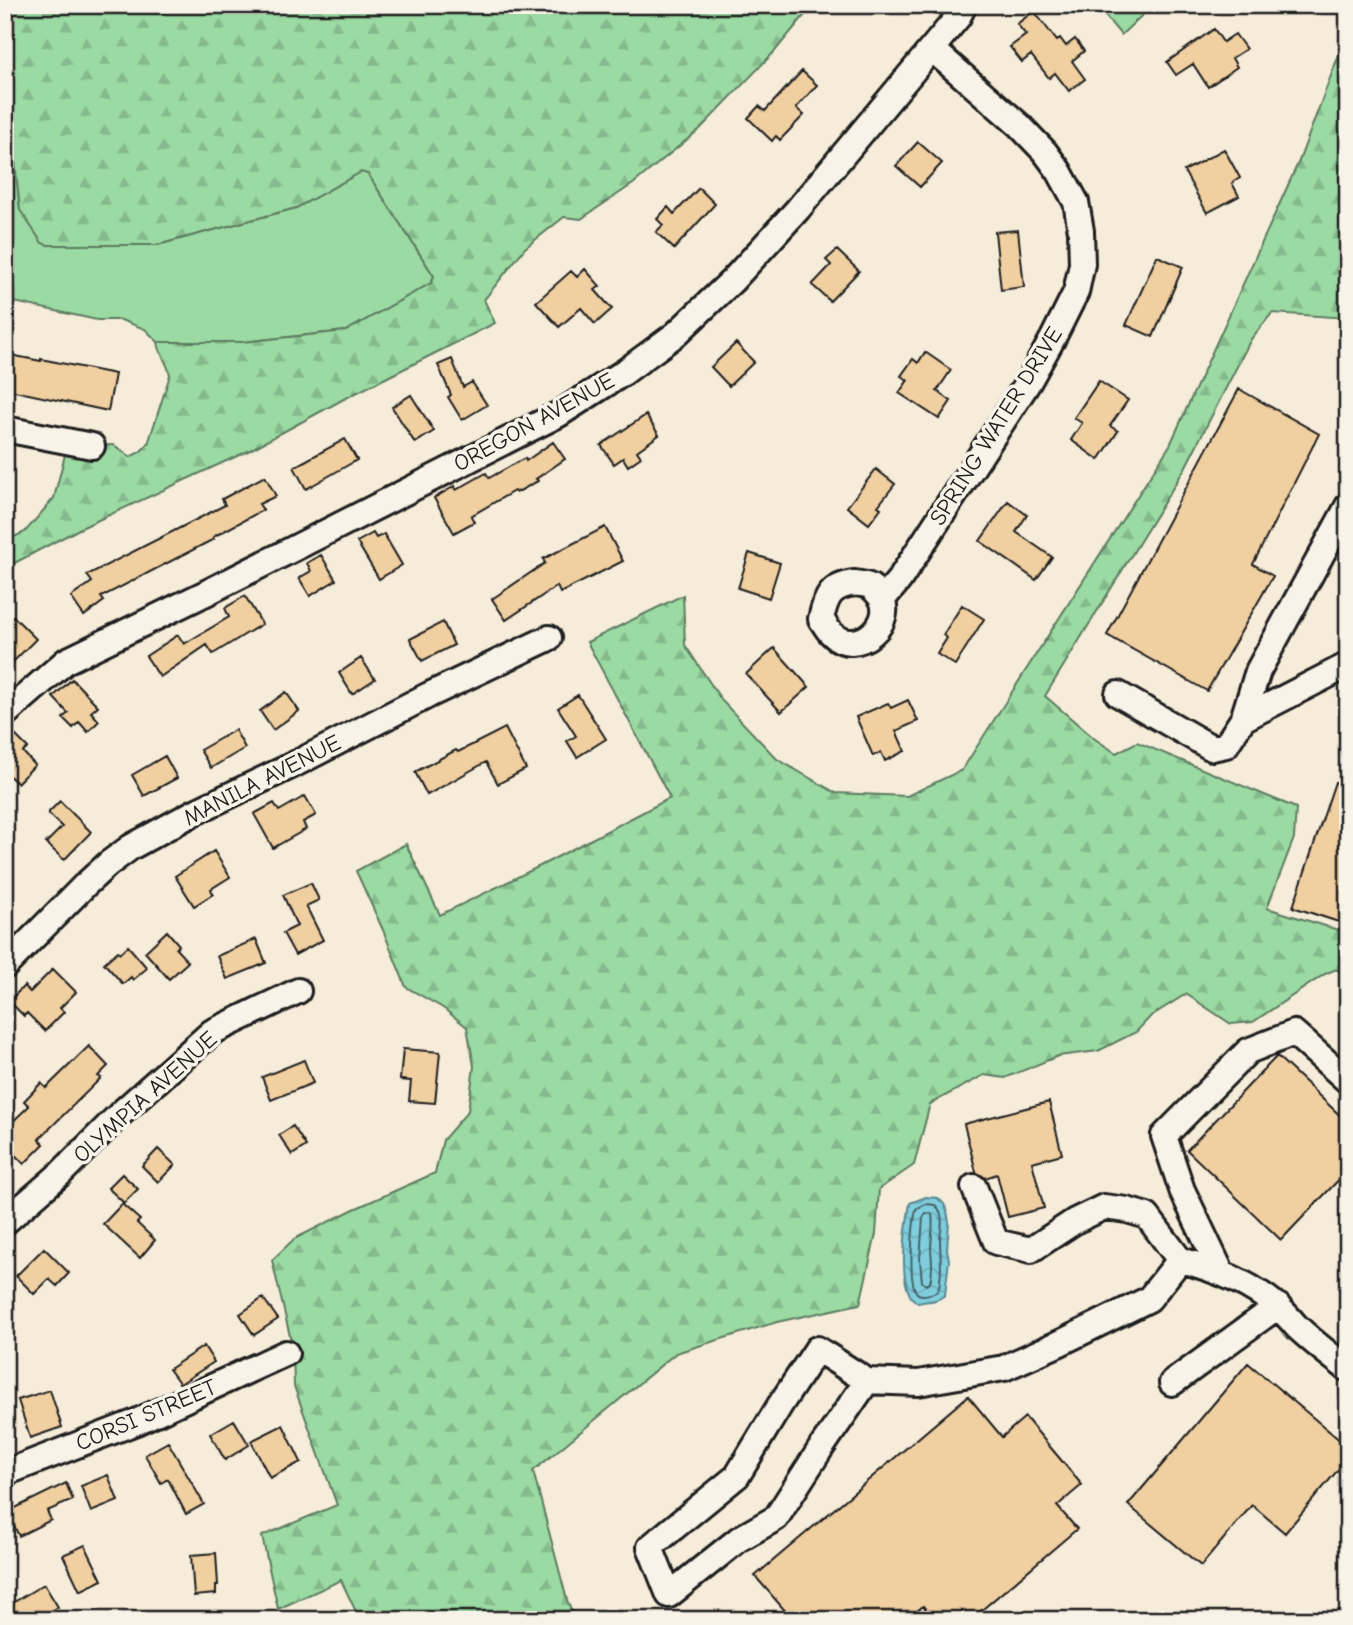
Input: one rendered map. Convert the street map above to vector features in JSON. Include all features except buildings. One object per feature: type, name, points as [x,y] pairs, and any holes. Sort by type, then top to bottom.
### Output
[{"type":"street","name":"OREGON AVENUE","points":[[5,714],[66,661],[559,414],[623,373],[676,334],[733,280],[798,209],[932,49],[958,17],[964,5]]},
{"type":"street","name":"SPRING WATER DRIVE","points":[[882,600],[899,580],[1029,381],[1076,292],[1082,264],[1081,231],[1076,202],[1052,161],[1019,125],[932,49]]},
{"type":"street","points":[[5,429],[92,446]]},
{"type":"street","points":[[1118,694],[1212,747],[1226,745],[1243,719],[1258,671],[1348,506]]},
{"type":"street","name":"MANILA AVENUE","points":[[5,966],[108,863],[131,847],[429,695],[550,638]]},
{"type":"street","points":[[1243,719],[1348,665]]},
{"type":"street","name":"OLYMPIA AVENUE","points":[[5,1222],[212,1032],[298,991]]},
{"type":"street","points":[[1221,1272],[1182,1190],[1164,1136],[1248,1051],[1294,1033],[1348,1081]]},
{"type":"street","points":[[974,1187],[996,1242],[1031,1250],[1075,1221],[1104,1207],[1147,1216],[1180,1260],[1221,1272],[1258,1292],[1278,1306],[1298,1328],[1348,1369]]},
{"type":"street","points":[[867,1381],[776,1518],[739,1539],[669,1595],[650,1547],[737,1476],[817,1349],[867,1381],[918,1383],[1004,1368],[1149,1299],[1180,1260]]},
{"type":"street","points":[[1171,1382],[1278,1306]]},
{"type":"street","name":"CORSI STREET","points":[[5,1473],[136,1422],[286,1353]]},
{"type":"green space","points":[[5,5],[813,5],[775,51],[700,129],[633,184],[581,219],[564,217],[525,248],[484,300],[495,323],[248,451],[81,528],[5,568],[5,541],[25,532],[54,498],[67,447],[114,445],[130,457],[148,444],[170,375],[158,342],[242,342],[346,331],[431,283],[434,276],[368,174],[361,172],[296,208],[157,245],[42,243],[20,210],[15,162],[5,127]]},
{"type":"green space","points":[[1096,5],[1153,5],[1121,35]]},
{"type":"green space","points":[[1227,5],[1299,5],[1249,13]]},
{"type":"green space","points":[[1348,30],[1348,318],[1272,313],[1251,339],[1185,468],[1045,696],[1095,739],[1116,753],[1137,742],[1296,808],[1294,838],[1267,908],[1348,933],[1348,972],[1334,970],[1325,974],[1253,1022],[1231,1024],[1186,994],[1151,1016],[1136,1032],[1098,1051],[1058,1056],[1005,1078],[984,1075],[930,1104],[914,1165],[879,1189],[876,1234],[860,1304],[777,1322],[676,1353],[533,1471],[567,1600],[575,1620],[360,1620],[341,1580],[278,1609],[262,1536],[337,1505],[294,1386],[293,1349],[272,1260],[294,1239],[435,1173],[443,1140],[468,1111],[474,1066],[467,1027],[443,1008],[406,987],[356,871],[406,844],[440,915],[670,798],[587,642],[683,595],[685,645],[722,701],[777,759],[836,793],[907,796],[962,770],[1170,445],[1299,161]]},
{"type":"green space","points":[[5,127],[15,162],[20,210],[48,245],[158,245],[296,208],[361,172],[368,174],[434,276],[431,283],[346,331],[242,342],[158,342],[145,329],[121,320],[97,320],[5,300]]},
{"type":"water","points":[[926,1197],[938,1198],[947,1211],[949,1260],[945,1295],[918,1303],[911,1297],[907,1286],[905,1237],[910,1203]]}]
